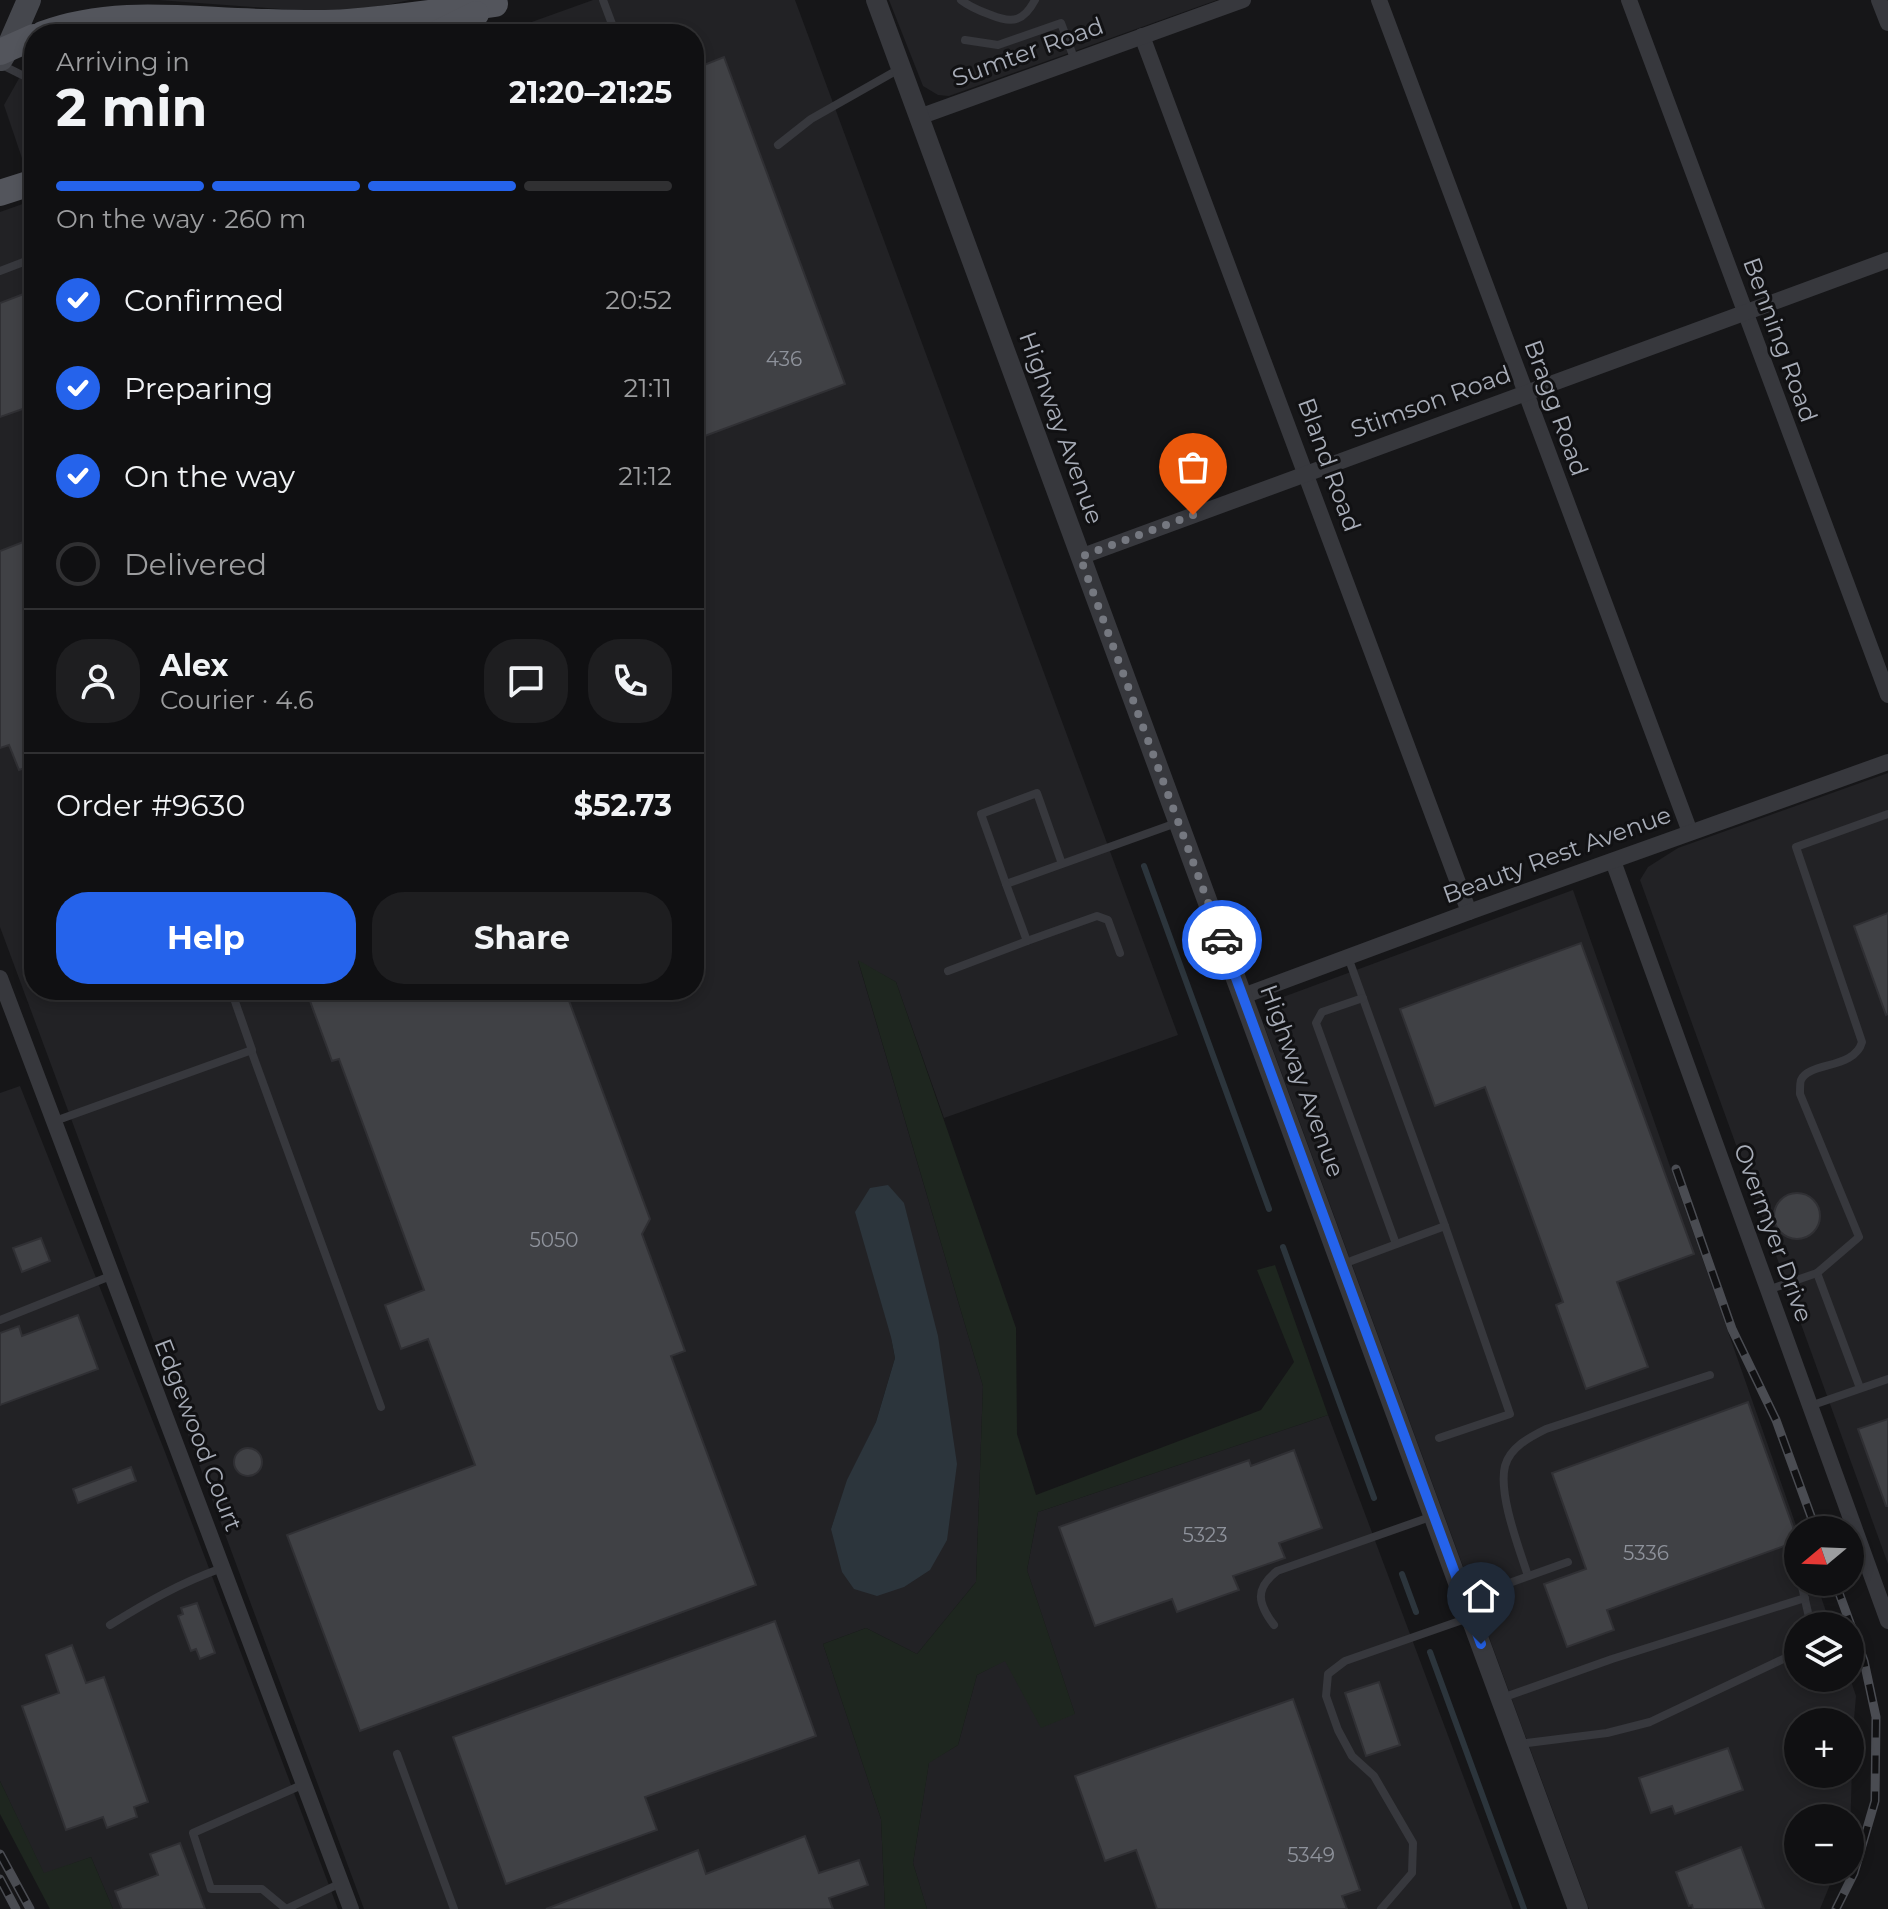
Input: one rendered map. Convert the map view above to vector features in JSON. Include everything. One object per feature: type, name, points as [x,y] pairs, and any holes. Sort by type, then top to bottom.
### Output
[{"type":"main road","points":[[7,47],[16,0]]},
{"type":"main road","points":[[7,47],[29,0]]},
{"type":"main road","points":[[242,24],[346,22],[500,2]]},
{"type":"main road","points":[[469,24],[500,2]]},
{"type":"main road","points":[[81,24],[142,16],[186,24]]},
{"type":"main road","points":[[0,193],[24,185]]},
{"type":"street","name":"Highway Avenue","points":[[876,0],[1578,1909]]},
{"type":"street","name":"Sumter Road","points":[[919,117],[1243,0]]},
{"type":"street","name":"Bragg Road","points":[[1379,0],[1690,832]]},
{"type":"street","name":"Benning Road","points":[[1629,0],[1888,695]]},
{"type":"street","points":[[1879,0],[1888,23]]},
{"type":"street","name":"Bland Road","points":[[1142,36],[1469,912]]},
{"type":"street","name":"Stimson Road","points":[[1080,557],[1888,260]]},
{"type":"street","name":"Beauty Rest Avenue","points":[[1243,996],[1888,762]]},
{"type":"street","name":"Overmyer Drive","points":[[1613,861],[1888,1621]]},
{"type":"street","name":"Edgewood Court","points":[[0,978],[351,1909]]},
{"type":"lane","points":[[603,0],[612,24]]},
{"type":"lane","points":[[961,0],[971,7],[1012,21],[1021,18],[1035,0]]},
{"type":"lane","points":[[965,40],[998,45],[1061,23],[1075,61]]},
{"type":"lane","points":[[7,47],[24,76]]},
{"type":"lane","points":[[778,145],[811,119],[901,68]]},
{"type":"lane","points":[[0,271],[24,262]]},
{"type":"lane","points":[[1027,941],[981,814],[1037,793],[1062,864]]},
{"type":"lane","points":[[1768,1290],[1817,1273],[1859,1237],[1800,1094],[1800,1081],[1805,1074],[1850,1057],[1860,1049],[1862,1042],[1796,847],[1888,814]]},
{"type":"lane","points":[[1006,884],[1180,822]]},
{"type":"lane","points":[[948,971],[1097,916],[1108,920],[1120,953]]},
{"type":"lane","points":[[1348,957],[1510,1414],[1439,1438]]},
{"type":"lane","points":[[1363,998],[1322,1012],[1316,1023],[1396,1244]]},
{"type":"lane","points":[[234,1000],[381,1407]]},
{"type":"lane","points":[[55,1121],[251,1050]]},
{"type":"lane","points":[[1341,1264],[1445,1226]]},
{"type":"lane","points":[[1817,1273],[1860,1388]]},
{"type":"lane","points":[[0,1320],[113,1275]]},
{"type":"lane","points":[[1528,1576],[1505,1491],[1505,1464],[1515,1450],[1526,1439],[1546,1429],[1710,1375]]},
{"type":"lane","points":[[1810,1406],[1888,1379]]},
{"type":"lane","points":[[1274,1625],[1263,1610],[1260,1595],[1266,1579],[1277,1571],[1434,1516]]},
{"type":"lane","points":[[1381,1909],[1412,1873],[1413,1843],[1374,1776],[1352,1756],[1338,1730],[1326,1696],[1328,1674],[1345,1661],[1468,1608],[1528,1576],[1568,1562]]},
{"type":"lane","points":[[110,1625],[153,1598],[223,1568]]},
{"type":"lane","points":[[1501,1698],[1805,1598],[1808,1612]]},
{"type":"lane","points":[[1518,1744],[1607,1733],[1650,1722],[1784,1659]]},
{"type":"lane","points":[[397,1754],[454,1909]]},
{"type":"lane","points":[[304,1784],[193,1833],[211,1889],[262,1889],[286,1909],[341,1883]]},
{"type":"shaded area","points":[[158,0],[410,0],[346,11]]},
{"type":"shaded area","points":[[593,0],[795,0],[1178,1035],[944,1118],[896,982],[858,961],[983,1386],[976,1582],[917,1654],[866,1628],[823,1644],[881,1819],[885,1909],[364,1909],[27,1000],[704,1000],[704,24],[526,24]],"holes":[[[891,1337],[947,1540],[831,1529],[848,1480],[876,1422],[895,1358]]]},
{"type":"shaded area","points":[[889,0],[1217,0],[949,96],[938,95],[923,86]]},
{"type":"shaded area","points":[[24,70],[24,164],[4,105]]},
{"type":"shaded area","points":[[24,204],[24,992],[0,927],[0,212]]},
{"type":"shaded area","points":[[1888,773],[1888,1564],[1640,880],[1648,867],[1678,848]]},
{"type":"shaded area","points":[[1573,890],[1793,1516],[1784,1516],[1784,1596],[1821,1596],[1826,1612],[1784,1612],[1784,1692],[1855,1692],[1856,1696],[1855,1708],[1784,1708],[1784,1788],[1851,1788],[1851,1804],[1784,1804],[1784,1884],[1830,1884],[1820,1909],[1589,1909],[1264,1025],[1265,1011],[1275,1000]]},
{"type":"shaded area","points":[[858,960],[896,982],[1016,1328],[1017,1434],[1036,1495],[1261,1410],[1294,1362],[1257,1270],[1275,1265],[1328,1415],[1038,1512],[1027,1570],[1075,1714],[1041,1728],[1005,1661],[977,1675],[958,1745],[929,1763],[913,1863],[927,1909],[885,1909],[881,1819],[823,1644],[866,1628],[917,1654],[976,1582],[983,1386]]},
{"type":"shaded area","points":[[20,1086],[165,1452],[338,1909],[113,1909],[91,1857],[44,1874],[0,1781],[0,1093]]},
{"type":"shaded area","points":[[888,1185],[904,1203],[938,1336],[957,1464],[947,1540],[930,1570],[904,1587],[877,1596],[854,1589],[842,1572],[831,1529],[847,1480],[876,1422],[895,1358],[855,1212],[870,1188]]},
{"type":"shaded area","points":[[1328,1415],[1513,1909],[927,1909],[913,1863],[929,1762],[958,1745],[977,1675],[1005,1660],[1075,1714],[1027,1570],[1038,1512]]},
{"type":"shaded area","points":[[0,1781],[44,1873],[91,1857],[113,1909],[50,1909],[0,1814]]},
{"type":"building","points":[[724,57],[845,384],[704,436],[704,65]]},
{"type":"building","points":[[24,294],[24,409],[0,417],[0,303]]},
{"type":"building","points":[[23,542],[24,545],[24,768],[19,770],[9,745],[0,748],[0,551]]},
{"type":"building","points":[[1888,913],[1888,1014],[1886,1015],[1854,926]]},
{"type":"building","points":[[1581,943],[1694,1254],[1617,1282],[1648,1367],[1586,1389],[1556,1305],[1563,1302],[1485,1087],[1435,1106],[1400,1009]]},
{"type":"building","points":[[310,1000],[569,1000],[650,1219],[642,1234],[685,1351],[671,1356],[756,1585],[360,1731],[287,1535],[475,1465],[428,1339],[401,1349],[385,1305],[424,1290],[339,1059],[332,1061]]},
{"type":"building","points":[[1797,1193],[1813,1200],[1820,1216],[1813,1232],[1797,1239],[1781,1232],[1774,1216],[1781,1200]]},
{"type":"building","points":[[41,1238],[50,1261],[22,1272],[13,1248]]},
{"type":"building","points":[[78,1315],[98,1369],[0,1405],[0,1333],[19,1326],[22,1336]]},
{"type":"building","points":[[1748,1402],[1789,1516],[1784,1516],[1784,1546],[1607,1610],[1614,1630],[1567,1647],[1544,1584],[1586,1569],[1552,1473]]},
{"type":"building","points":[[1888,1419],[1888,1506],[1886,1506],[1858,1429]]},
{"type":"building","points":[[248,1448],[258,1452],[262,1462],[258,1472],[248,1476],[238,1472],[234,1462],[238,1452]]},
{"type":"building","points":[[1294,1450],[1322,1528],[1279,1543],[1285,1558],[1233,1576],[1239,1590],[1177,1612],[1172,1599],[1095,1626],[1059,1527],[1249,1460],[1251,1466]]},
{"type":"building","points":[[131,1467],[136,1481],[78,1503],[73,1489]]},
{"type":"building","points":[[197,1603],[215,1653],[200,1659],[196,1649],[191,1651],[178,1616],[183,1614],[181,1608]]},
{"type":"building","points":[[775,1621],[816,1736],[645,1797],[657,1830],[506,1884],[453,1737]]},
{"type":"building","points":[[72,1645],[86,1683],[104,1677],[148,1802],[134,1807],[137,1817],[107,1828],[103,1817],[66,1830],[22,1706],[59,1693],[46,1655]]},
{"type":"building","points":[[1379,1682],[1400,1745],[1366,1756],[1345,1693]]},
{"type":"building","points":[[1293,1699],[1360,1890],[1342,1896],[1347,1909],[1157,1909],[1136,1850],[1105,1861],[1075,1776]]},
{"type":"building","points":[[1728,1748],[1743,1790],[1675,1814],[1672,1806],[1651,1813],[1639,1778]]},
{"type":"building","points":[[805,1836],[819,1873],[859,1860],[868,1885],[829,1898],[833,1909],[546,1909],[698,1850],[706,1874]]},
{"type":"building","points":[[180,1843],[205,1909],[122,1909],[115,1891],[158,1875],[150,1854]]},
{"type":"building","points":[[1741,1847],[1764,1909],[1693,1909],[1692,1905],[1689,1906],[1676,1872]]},
{"type":"waterway","points":[[1144,866],[1269,1209]]},
{"type":"waterway","points":[[1283,1247],[1374,1498]]},
{"type":"waterway","points":[[1402,1574],[1416,1612]]},
{"type":"waterway","points":[[1430,1652],[1524,1909]]},
{"type":"railway","points":[[1676,1169],[1732,1329],[1776,1420],[1811,1516]]},
{"type":"railway","points":[[1836,1909],[1854,1873],[1875,1801],[1876,1717],[1864,1661],[1840,1596]]},
{"type":"railway","points":[[0,1854],[30,1909]]},
{"type":"railway","points":[[0,1879],[16,1909]]},
{"type":"way so far","points":[[1193,515],[1080,557],[1222,940]]},
{"type":"route","points":[[1222,940],[1481,1644]]}]
